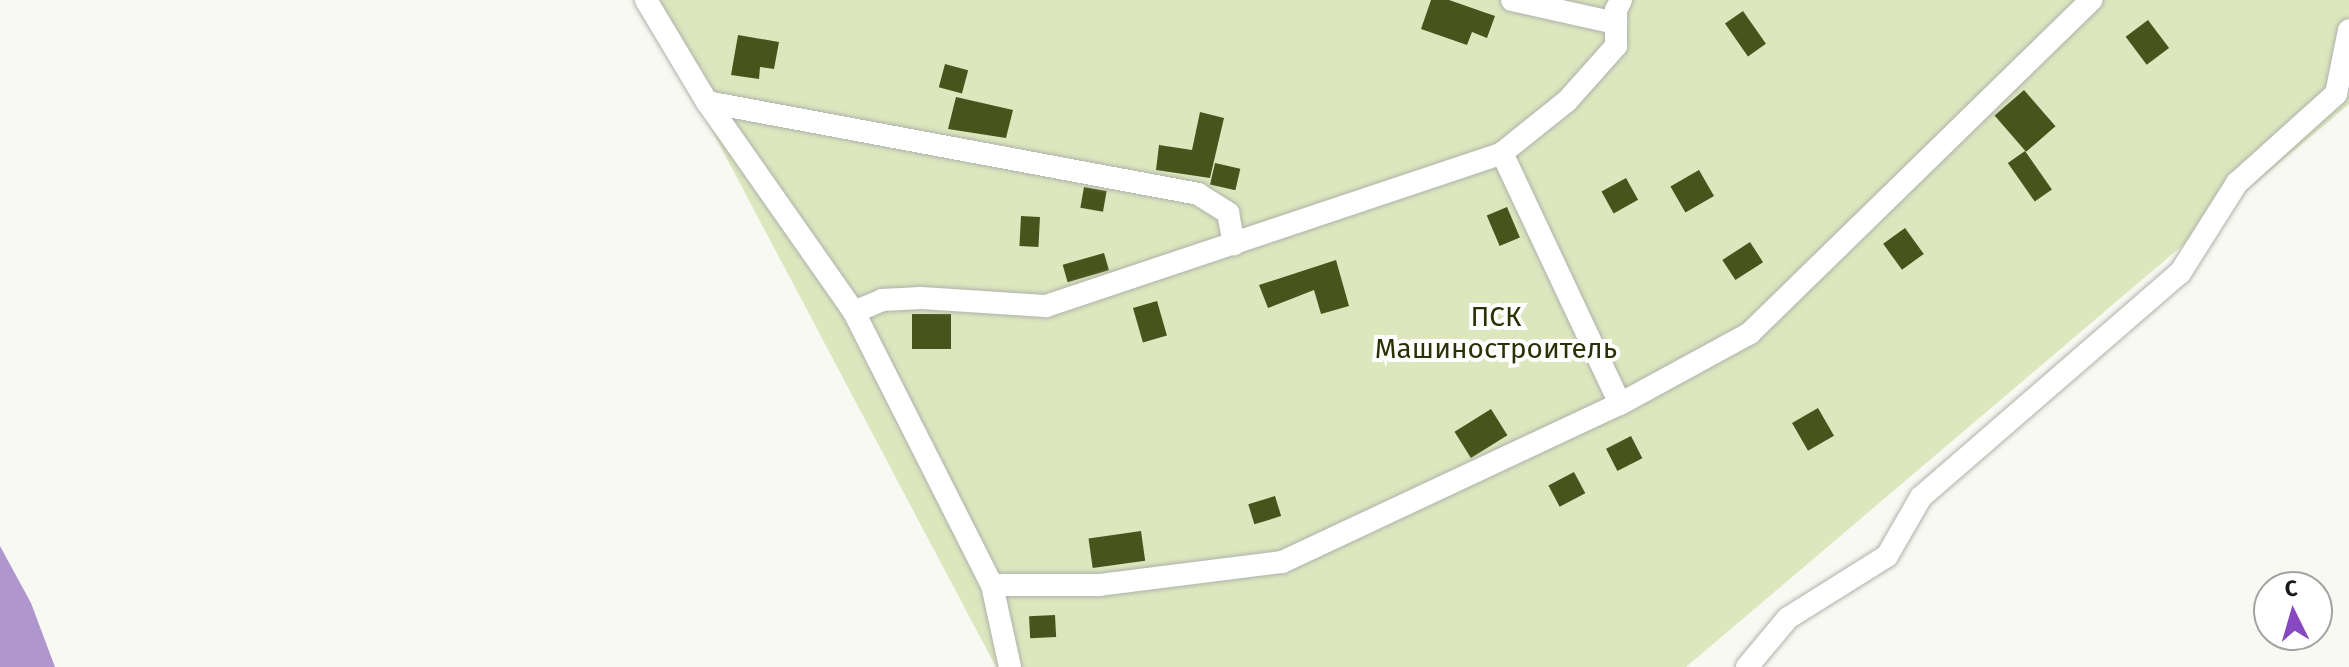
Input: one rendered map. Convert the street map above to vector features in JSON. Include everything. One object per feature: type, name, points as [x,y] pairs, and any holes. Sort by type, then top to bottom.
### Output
[{"type":"street","points":[[646,0],[707,102],[854,312],[992,585],[1010,667]]},
{"type":"street","points":[[1512,0],[1616,23]]},
{"type":"street","points":[[854,312],[882,300],[921,298],[1046,306],[1502,153],[1567,101],[1616,46],[1616,23],[1621,0]]},
{"type":"street","points":[[992,585],[1099,585],[1282,562],[1620,404],[1750,333],[2091,0]]},
{"type":"street","points":[[1747,667],[1788,618],[1887,556],[1921,497],[2180,273],[2237,183],[2336,94],[2349,30]]},
{"type":"street","points":[[707,102],[1198,194],[1228,213],[1234,244]]},
{"type":"street","points":[[1502,153],[1620,404]]},
{"type":"green space","name":"ПСК Машиностроитель","points":[[643,0],[2349,0],[2349,104],[1686,667],[996,667]]},
{"type":"shaded area","points":[[0,546],[31,603],[55,667],[0,667]]},
{"type":"building","points":[[1431,0],[1449,0],[1495,16],[1487,38],[1472,32],[1467,45],[1421,29]]},
{"type":"building","points":[[1743,11],[1766,44],[1748,56],[1725,24]]},
{"type":"building","points":[[2148,20],[2169,48],[2147,65],[2126,37]]},
{"type":"building","points":[[738,35],[779,42],[774,69],[760,67],[759,79],[731,75]]},
{"type":"building","points":[[945,64],[968,70],[962,93],[939,87]]},
{"type":"building","points":[[2024,90],[2055,126],[2026,152],[1995,116]]},
{"type":"building","points":[[956,97],[1013,110],[1006,138],[948,129]]},
{"type":"building","points":[[1200,112],[1224,118],[1210,178],[1156,170],[1159,145],[1192,150]]},
{"type":"building","points":[[2025,151],[2052,190],[2035,202],[2008,163]]},
{"type":"building","points":[[1215,163],[1240,169],[1235,190],[1210,184]]},
{"type":"building","points":[[1699,170],[1714,196],[1685,212],[1670,186]]},
{"type":"building","points":[[1626,178],[1638,200],[1614,213],[1602,192]]},
{"type":"building","points":[[1084,187],[1107,191],[1103,212],[1080,208]]},
{"type":"building","points":[[1507,207],[1520,237],[1500,246],[1487,216]]},
{"type":"building","points":[[1021,216],[1040,217],[1038,247],[1019,246]]},
{"type":"building","points":[[1905,228],[1924,254],[1902,270],[1883,244]]},
{"type":"building","points":[[1750,242],[1763,262],[1735,280],[1722,260]]},
{"type":"building","points":[[1104,253],[1109,270],[1068,282],[1063,265]]},
{"type":"building","points":[[1336,260],[1349,306],[1321,314],[1314,290],[1268,308],[1259,285]]},
{"type":"building","points":[[1157,301],[1167,336],[1143,342],[1133,308]]},
{"type":"building","points":[[912,314],[951,314],[951,349],[912,349]]},
{"type":"building","points":[[1818,408],[1834,436],[1808,451],[1792,423]]},
{"type":"building","points":[[1491,409],[1507,435],[1471,458],[1455,432]]},
{"type":"building","points":[[1631,436],[1642,458],[1617,471],[1606,449]]},
{"type":"building","points":[[1574,472],[1585,493],[1560,507],[1548,486]]},
{"type":"building","points":[[1275,496],[1281,516],[1254,524],[1248,504]]},
{"type":"building","points":[[1141,531],[1145,561],[1093,568],[1089,538]]},
{"type":"building","points":[[1055,615],[1056,637],[1030,638],[1029,616]]}]
